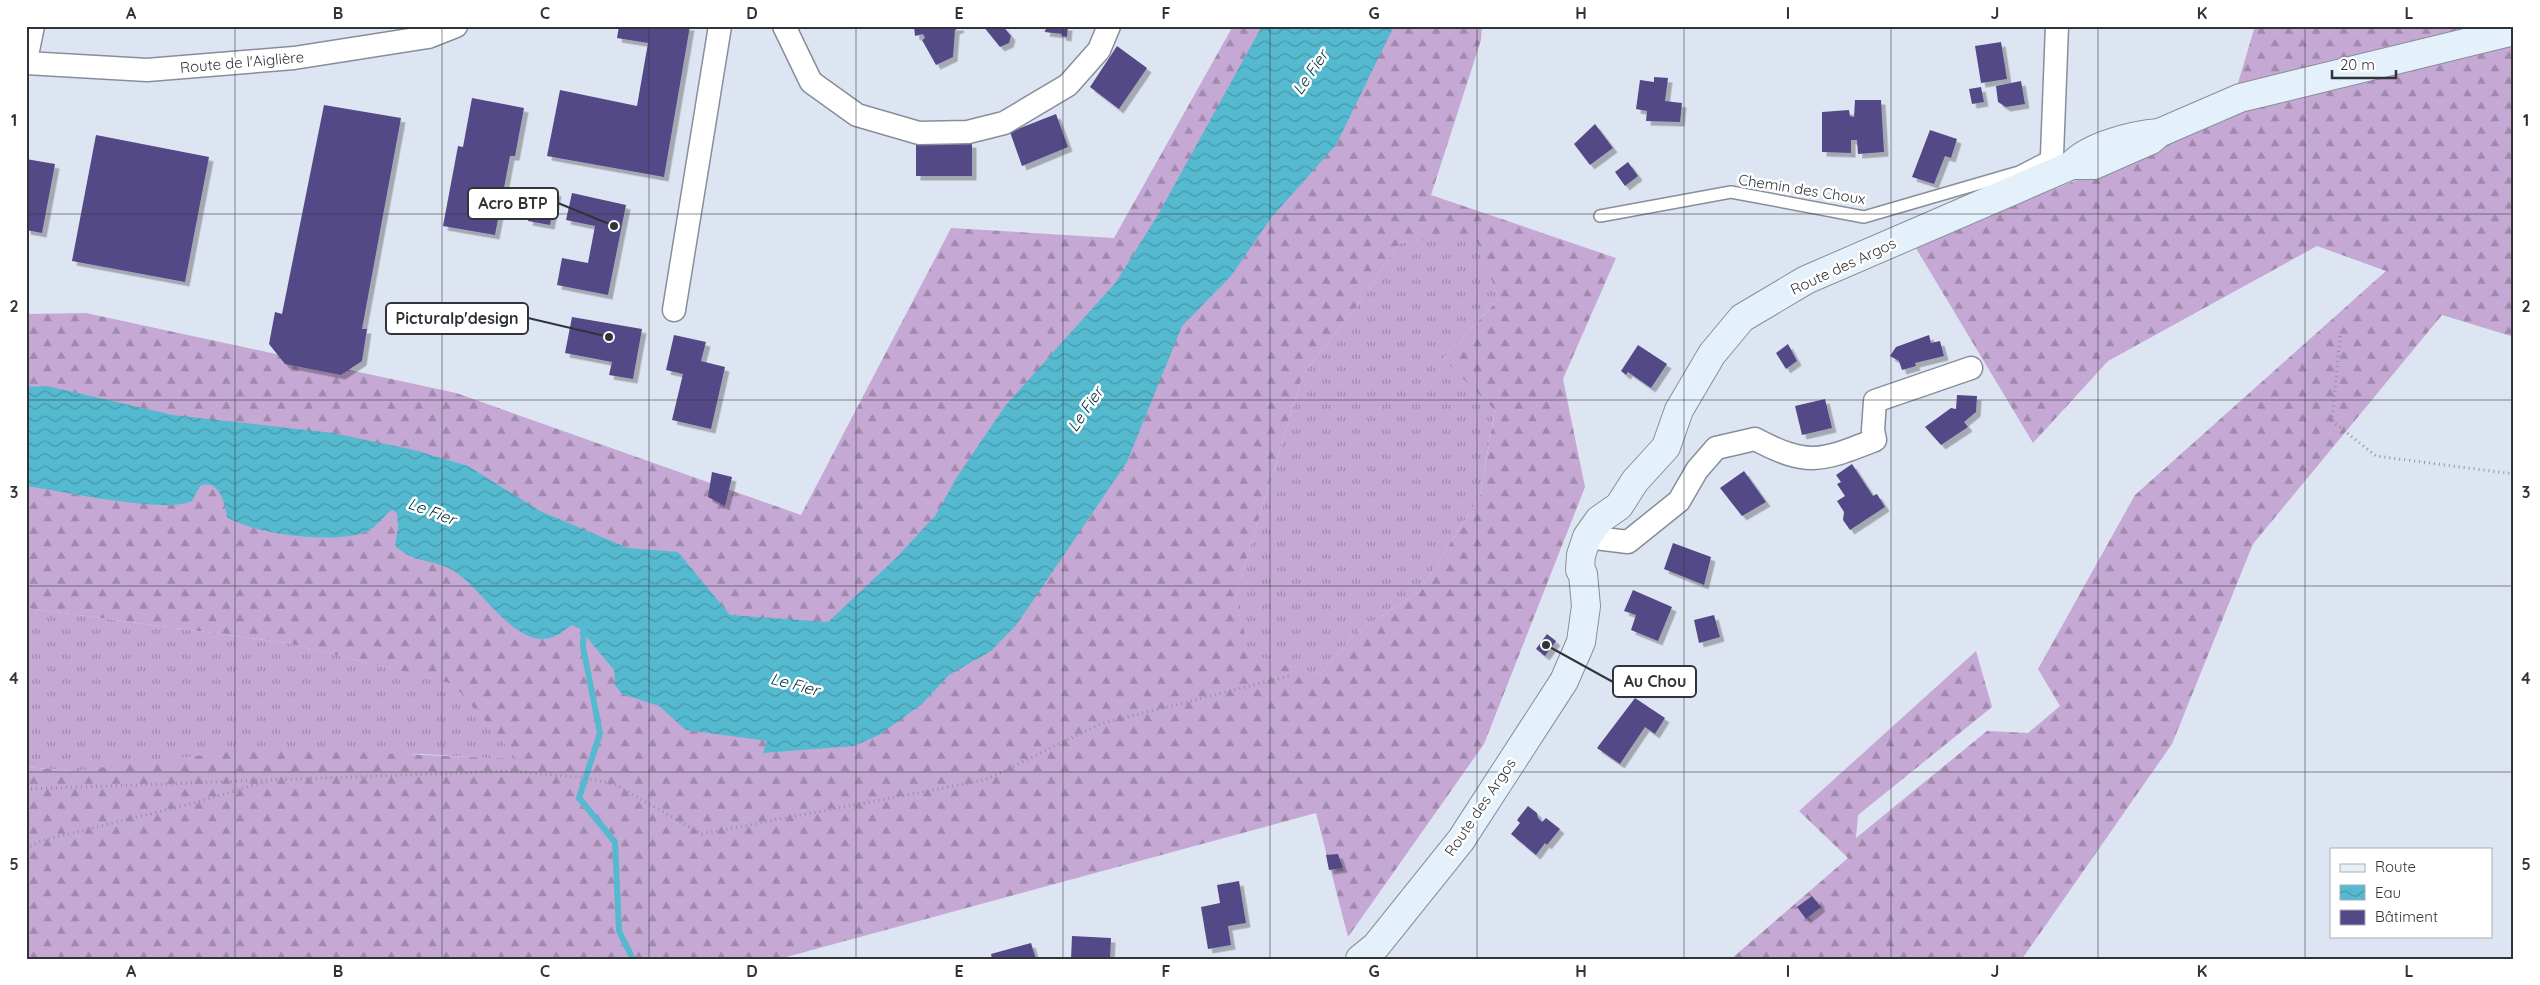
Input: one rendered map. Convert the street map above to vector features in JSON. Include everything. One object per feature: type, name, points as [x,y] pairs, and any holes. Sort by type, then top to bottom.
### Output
[{"type":"street","points":[[26,62],[33,26]]},
{"type":"street","name":"Route de l'Aiglière","points":[[26,62],[147,70],[294,58],[428,37],[456,26]]},
{"type":"street","points":[[674,310],[720,26]]},
{"type":"street","points":[[784,26],[812,82],[857,114],[919,134],[968,132],[1004,124],[1068,85],[1100,50],[1109,26]]},
{"type":"street","points":[[2057,26],[2061,164]]},
{"type":"street","name":"Route des Argos","points":[[1360,959],[1376,946],[1461,840],[1564,681],[1581,642],[1577,620],[1574,573],[1580,570],[1581,556],[1593,528],[1599,506],[1616,489],[1635,481],[1666,447],[1679,410],[1712,354],[1742,318],[1806,280],[2061,164],[2094,164],[2151,140],[2159,133],[2240,98],[2514,31]]},
{"type":"street","points":[[1593,528],[1628,542],[1679,501],[1697,470],[1716,448],[1755,439],[1781,453],[1807,460],[1838,454],[1875,440],[1873,430],[1875,401],[1971,368]]},
{"type":"lane","name":"Chemin des Choux","points":[[1600,216],[1731,192],[1864,217],[2019,172],[2061,164]]},
{"type":"path","points":[[2340,336],[2332,421],[2351,438],[2376,456],[2514,474]]},
{"type":"path","points":[[26,789],[510,771],[585,778],[616,785],[702,834],[985,780],[1100,724],[1289,676]]},
{"type":"path","points":[[26,849],[40,841],[276,779]]},
{"type":"green space","points":[[1233,26],[1482,26],[1481,40],[1431,195],[1616,258],[1563,379],[1585,487],[1484,744],[1348,937],[1316,813],[779,959],[26,959],[26,767],[72,771],[263,748],[518,759],[453,684],[287,643],[26,608],[26,314],[86,313],[456,393],[801,515],[951,228],[1114,238]],"holes":[[[1474,234],[1499,299],[1443,359],[1495,410],[1480,496],[1420,591],[1355,633],[1320,675],[1250,654],[1235,597],[1303,374],[1355,308],[1399,243]]]},
{"type":"green space","points":[[2255,26],[2514,26],[2514,337],[2442,315],[2253,544],[2172,744],[2022,959],[1731,959],[1848,858],[1799,811],[1976,651],[1992,707],[1858,815],[1856,838],[1987,731],[2028,733],[2060,706],[2038,669],[2135,495],[2386,271],[2317,246],[2108,361],[2033,443],[1914,245],[2227,120]]},
{"type":"green space","points":[[1474,233],[1499,299],[1443,359],[1495,409],[1480,496],[1420,591],[1355,633],[1320,675],[1249,654],[1235,597],[1303,374],[1355,308],[1399,243]]},
{"type":"green space","points":[[26,608],[287,643],[454,684],[519,760],[421,754],[72,771],[26,767]]},
{"type":"water","name":"Le Fier","points":[[1262,26],[1394,26],[1336,145],[1271,218],[1231,276],[1182,326],[1127,462],[1017,624],[991,651],[949,675],[922,704],[879,735],[854,746],[763,753],[767,741],[686,730],[659,706],[622,694],[615,685],[614,670],[580,629],[572,625],[553,637],[539,639],[526,635],[500,615],[454,571],[439,564],[415,558],[401,551],[395,545],[398,528],[397,513],[392,510],[373,528],[352,536],[295,536],[256,529],[227,517],[220,493],[207,484],[200,486],[192,501],[160,505],[112,500],[26,486],[26,387],[47,386],[173,415],[333,433],[414,450],[468,466],[540,511],[628,548],[678,552],[730,615],[828,622],[895,559],[935,516],[957,477],[1005,406],[1116,282],[1159,213]]},
{"type":"building","points":[[619,26],[690,26],[664,177],[547,156],[560,90],[637,106],[648,43],[617,38]]},
{"type":"building","points":[[914,26],[959,26],[960,28],[955,30],[953,57],[936,65],[922,40],[925,38],[923,34],[915,36]]},
{"type":"building","points":[[983,26],[1003,26],[1011,36],[1009,43],[1000,47]]},
{"type":"building","points":[[1037,26],[1068,26],[1067,37],[1061,36],[1062,34],[1045,32],[1046,28]]},
{"type":"building","points":[[2001,42],[2007,79],[1981,83],[1975,46]]},
{"type":"building","points":[[1117,46],[1147,68],[1119,109],[1090,87]]},
{"type":"building","points":[[1654,77],[1668,78],[1665,101],[1682,103],[1680,122],[1646,121],[1647,111],[1636,109],[1640,80],[1654,82]]},
{"type":"building","points":[[2021,81],[2025,104],[2006,107],[1998,102],[1996,86]]},
{"type":"building","points":[[1981,87],[1984,102],[1972,104],[1969,89]]},
{"type":"building","points":[[472,98],[524,108],[515,156],[510,156],[495,235],[443,226],[458,146],[463,147]]},
{"type":"building","points":[[1855,100],[1881,100],[1884,152],[1858,154],[1857,140],[1851,140],[1851,153],[1822,152],[1822,112],[1849,110],[1850,116],[1854,117]]},
{"type":"building","points":[[324,105],[401,118],[362,329],[367,329],[362,361],[341,375],[285,364],[269,344],[275,312],[282,314]]},
{"type":"building","points":[[1056,114],[1068,147],[1022,166],[1010,132]]},
{"type":"building","points":[[1595,124],[1613,148],[1590,165],[1574,144]]},
{"type":"building","points":[[1930,130],[1957,139],[1951,158],[1945,156],[1934,184],[1912,177]]},
{"type":"building","points":[[96,135],[209,157],[185,282],[72,261]]},
{"type":"building","points":[[972,143],[972,176],[916,176],[916,144]]},
{"type":"building","points":[[26,159],[55,164],[42,233],[26,230]]},
{"type":"building","points":[[1628,162],[1638,176],[1625,186],[1615,172]]},
{"type":"building","points":[[535,187],[557,192],[550,225],[528,221]]},
{"type":"building","points":[[572,193],[626,205],[608,295],[557,285],[562,258],[588,263],[595,226],[566,220]]},
{"type":"building","points":[[572,317],[642,329],[633,379],[609,375],[612,362],[565,353]]},
{"type":"building","points":[[674,335],[706,342],[701,361],[725,367],[711,429],[672,420],[683,374],[666,370]]},
{"type":"building","points":[[1929,335],[1931,343],[1940,341],[1944,356],[1915,363],[1916,366],[1902,370],[1899,361],[1890,356],[1896,347]]},
{"type":"building","points":[[1788,344],[1797,361],[1786,369],[1776,353]]},
{"type":"building","points":[[1638,345],[1667,364],[1651,388],[1628,372],[1626,375],[1621,371]]},
{"type":"building","points":[[1957,395],[1977,396],[1976,412],[1964,422],[1968,427],[1941,445],[1925,427],[1951,408],[1956,409]]},
{"type":"building","points":[[1825,399],[1832,428],[1802,435],[1795,406]]},
{"type":"building","points":[[1852,464],[1873,496],[1877,494],[1885,507],[1850,530],[1843,520],[1844,512],[1837,501],[1845,496],[1837,484],[1841,482],[1836,475]]},
{"type":"building","points":[[1744,471],[1766,502],[1742,516],[1720,488]]},
{"type":"building","points":[[712,472],[732,477],[725,506],[708,497]]},
{"type":"building","points":[[1673,543],[1711,557],[1704,585],[1664,569]]},
{"type":"building","points":[[1633,590],[1672,607],[1658,641],[1631,630],[1636,615],[1624,611]]},
{"type":"building","points":[[1714,615],[1720,637],[1699,643],[1694,620]]},
{"type":"building","points":[[1547,634],[1556,641],[1545,656],[1536,649]]},
{"type":"building","points":[[1635,698],[1665,718],[1655,734],[1645,727],[1620,764],[1597,748]]},
{"type":"building","points":[[1528,806],[1537,813],[1538,818],[1542,822],[1546,818],[1560,829],[1547,845],[1545,843],[1536,855],[1511,834],[1520,823],[1517,820]]},
{"type":"building","points":[[1338,854],[1343,868],[1329,870],[1326,855]]},
{"type":"building","points":[[1239,881],[1246,923],[1228,926],[1231,945],[1208,949],[1201,907],[1220,903],[1217,885]]},
{"type":"building","points":[[1812,896],[1821,907],[1806,919],[1797,907]]},
{"type":"building","points":[[1072,936],[1111,938],[1110,959],[1071,959]]},
{"type":"building","points":[[1031,943],[1036,959],[992,959],[991,954]]},
{"type":"waterway","points":[[584,624],[583,647],[600,733],[579,798],[615,842],[619,931],[633,959]]},
{"type":"place","name":"Acro BTP","points":[[614,226]]},
{"type":"place","name":"Picturalp'design","points":[[609,337]]},
{"type":"place","name":"Au Chou","points":[[1546,645]]}]
